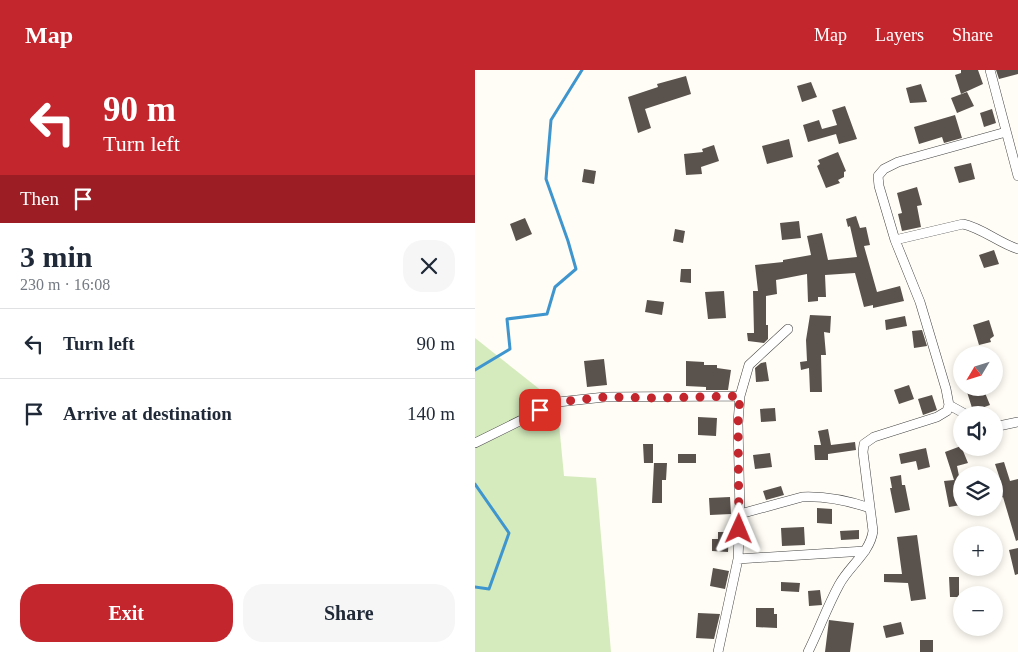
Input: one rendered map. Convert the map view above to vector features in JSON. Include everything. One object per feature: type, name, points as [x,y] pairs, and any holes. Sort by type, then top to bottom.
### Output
[{"type":"street","points":[[990,70],[1018,176]]},
{"type":"street","points":[[808,652],[840,583],[865,552],[873,537],[863,452],[865,444],[874,437],[937,417],[947,411],[949,405],[920,302],[895,240],[879,186],[878,176],[880,172],[890,165],[898,162],[1006,132]]},
{"type":"street","points":[[895,240],[963,224],[1018,249]]},
{"type":"street","points":[[718,652],[738,559],[740,514],[738,423],[740,396],[749,365],[788,329]]},
{"type":"street","points":[[475,443],[558,402],[605,397],[740,396]]},
{"type":"street","points":[[949,405],[953,407]]},
{"type":"street","points":[[1003,424],[1018,422]]},
{"type":"street","points":[[740,514],[802,497],[854,503],[870,508]]},
{"type":"street","points":[[738,559],[865,552]]},
{"type":"green space","points":[[475,338],[557,403],[564,476],[596,478],[611,652],[475,652]]},
{"type":"building","points":[[961,70],[978,70],[983,84],[961,94],[955,75],[961,73]]},
{"type":"building","points":[[996,70],[1018,70],[1018,74],[999,79]]},
{"type":"building","points":[[686,76],[691,94],[645,109],[651,128],[638,133],[628,97],[658,87],[657,84]]},
{"type":"building","points":[[811,82],[817,97],[802,102],[797,86]]},
{"type":"building","points":[[921,84],[927,102],[910,103],[906,88]]},
{"type":"building","points":[[967,92],[974,106],[957,113],[951,98]]},
{"type":"building","points":[[845,106],[857,139],[839,144],[836,134],[808,142],[803,125],[819,120],[822,129],[837,125],[832,110]]},
{"type":"building","points":[[992,109],[996,123],[984,127],[980,113]]},
{"type":"building","points":[[955,115],[962,138],[944,143],[942,137],[919,144],[914,127]]},
{"type":"building","points":[[789,139],[793,157],[767,164],[762,146]]},
{"type":"building","points":[[714,145],[719,161],[701,167],[702,174],[686,175],[684,154],[703,152],[702,149]]},
{"type":"building","points":[[838,152],[846,171],[844,172],[844,177],[838,180],[840,183],[826,188],[817,166],[820,164],[818,160]]},
{"type":"building","points":[[971,163],[975,179],[959,183],[954,167]]},
{"type":"building","points":[[584,169],[596,171],[594,184],[582,182]]},
{"type":"building","points":[[917,187],[922,205],[917,206],[921,227],[902,231],[898,214],[902,213],[897,193]]},
{"type":"building","points":[[856,216],[860,228],[866,227],[870,245],[864,246],[877,292],[900,286],[904,301],[873,308],[873,305],[864,307],[855,273],[825,275],[826,297],[818,297],[818,301],[808,302],[807,274],[776,280],[777,294],[766,296],[768,339],[764,343],[748,341],[747,333],[754,333],[753,291],[758,291],[755,265],[783,262],[783,260],[811,255],[807,236],[822,233],[828,260],[857,257],[850,226],[848,227],[846,219]]},
{"type":"building","points":[[525,218],[532,234],[516,241],[510,224]]},
{"type":"building","points":[[799,221],[801,238],[782,240],[780,223]]},
{"type":"building","points":[[675,229],[685,231],[683,243],[673,241]]},
{"type":"building","points":[[994,250],[999,264],[984,268],[979,255]]},
{"type":"building","points":[[681,269],[691,269],[691,283],[680,282]]},
{"type":"building","points":[[724,291],[726,318],[708,319],[705,292]]},
{"type":"building","points":[[647,300],[664,302],[662,315],[645,312]]},
{"type":"building","points":[[810,315],[831,316],[830,333],[824,332],[826,355],[821,355],[822,392],[810,392],[809,368],[801,370],[800,362],[807,361],[806,340]]},
{"type":"building","points":[[905,316],[907,326],[886,330],[885,320]]},
{"type":"building","points":[[989,320],[994,336],[990,339],[991,342],[979,345],[973,325]]},
{"type":"building","points":[[922,330],[927,346],[914,348],[912,331]]},
{"type":"building","points":[[604,359],[607,385],[587,387],[584,361]]},
{"type":"building","points":[[686,361],[704,362],[704,365],[717,365],[717,368],[731,370],[728,390],[706,390],[706,387],[686,386]]},
{"type":"building","points":[[766,362],[769,381],[756,382],[755,368],[761,363]]},
{"type":"building","points":[[909,385],[914,399],[899,404],[894,390]]},
{"type":"building","points":[[932,395],[937,410],[923,415],[918,399]]},
{"type":"building","points":[[968,396],[986,396],[990,405],[987,406],[971,406]]},
{"type":"building","points":[[775,408],[776,421],[761,422],[760,409]]},
{"type":"building","points":[[698,417],[717,418],[716,436],[698,435]]},
{"type":"building","points":[[828,429],[831,445],[855,442],[856,450],[828,454],[828,460],[815,460],[814,445],[821,445],[818,431]]},
{"type":"building","points":[[643,444],[653,444],[653,463],[644,463]]},
{"type":"building","points":[[926,448],[930,467],[918,470],[916,461],[901,464],[899,454]]},
{"type":"building","points":[[953,449],[953,456],[965,456],[968,463],[953,466],[953,477],[945,452]]},
{"type":"building","points":[[770,453],[772,467],[755,469],[753,455]]},
{"type":"building","points":[[678,454],[696,454],[696,463],[678,463]]},
{"type":"building","points":[[1004,462],[1010,481],[1018,479],[1018,540],[1016,541],[1003,497],[1003,466],[996,466],[995,464]]},
{"type":"building","points":[[654,463],[667,463],[666,480],[662,480],[662,503],[652,503]]},
{"type":"building","points":[[901,475],[902,485],[905,485],[910,510],[895,513],[890,488],[892,488],[890,477]]},
{"type":"building","points":[[953,480],[953,506],[949,507],[944,481]]},
{"type":"building","points":[[781,486],[784,495],[766,500],[763,491]]},
{"type":"building","points":[[730,497],[731,514],[710,515],[709,498]]},
{"type":"building","points":[[817,508],[832,509],[832,524],[817,523]]},
{"type":"building","points":[[804,527],[805,545],[782,546],[781,528]]},
{"type":"building","points":[[859,530],[859,539],[841,540],[840,531]]},
{"type":"building","points":[[718,532],[729,532],[728,552],[712,551],[712,539],[718,539]]},
{"type":"building","points":[[917,535],[926,599],[911,601],[908,583],[884,582],[884,574],[902,574],[897,537]]},
{"type":"building","points":[[1018,548],[1018,574],[1015,575],[1009,550]]},
{"type":"building","points":[[713,568],[729,571],[725,589],[710,586]]},
{"type":"building","points":[[949,577],[959,577],[959,586],[953,586],[953,597],[950,597]]},
{"type":"building","points":[[781,582],[800,583],[799,592],[781,591]]},
{"type":"building","points":[[820,590],[822,605],[809,606],[808,591]]},
{"type":"building","points":[[756,608],[774,608],[774,614],[777,614],[777,628],[756,627]]},
{"type":"building","points":[[698,613],[720,614],[714,639],[696,638]]},
{"type":"building","points":[[829,620],[854,623],[850,652],[825,652]]},
{"type":"building","points":[[901,622],[904,634],[886,638],[883,626]]},
{"type":"building","points":[[920,640],[933,640],[933,652],[920,652]]},
{"type":"waterway","points":[[475,370],[510,349],[507,319],[547,314],[555,287],[576,269],[546,179],[551,120],[582,70]]},
{"type":"waterway","points":[[475,484],[509,533],[489,589],[475,587]]},
{"type":"route","points":[[540,410],[558,402],[605,397],[740,396],[738,423],[739,529]]}]
